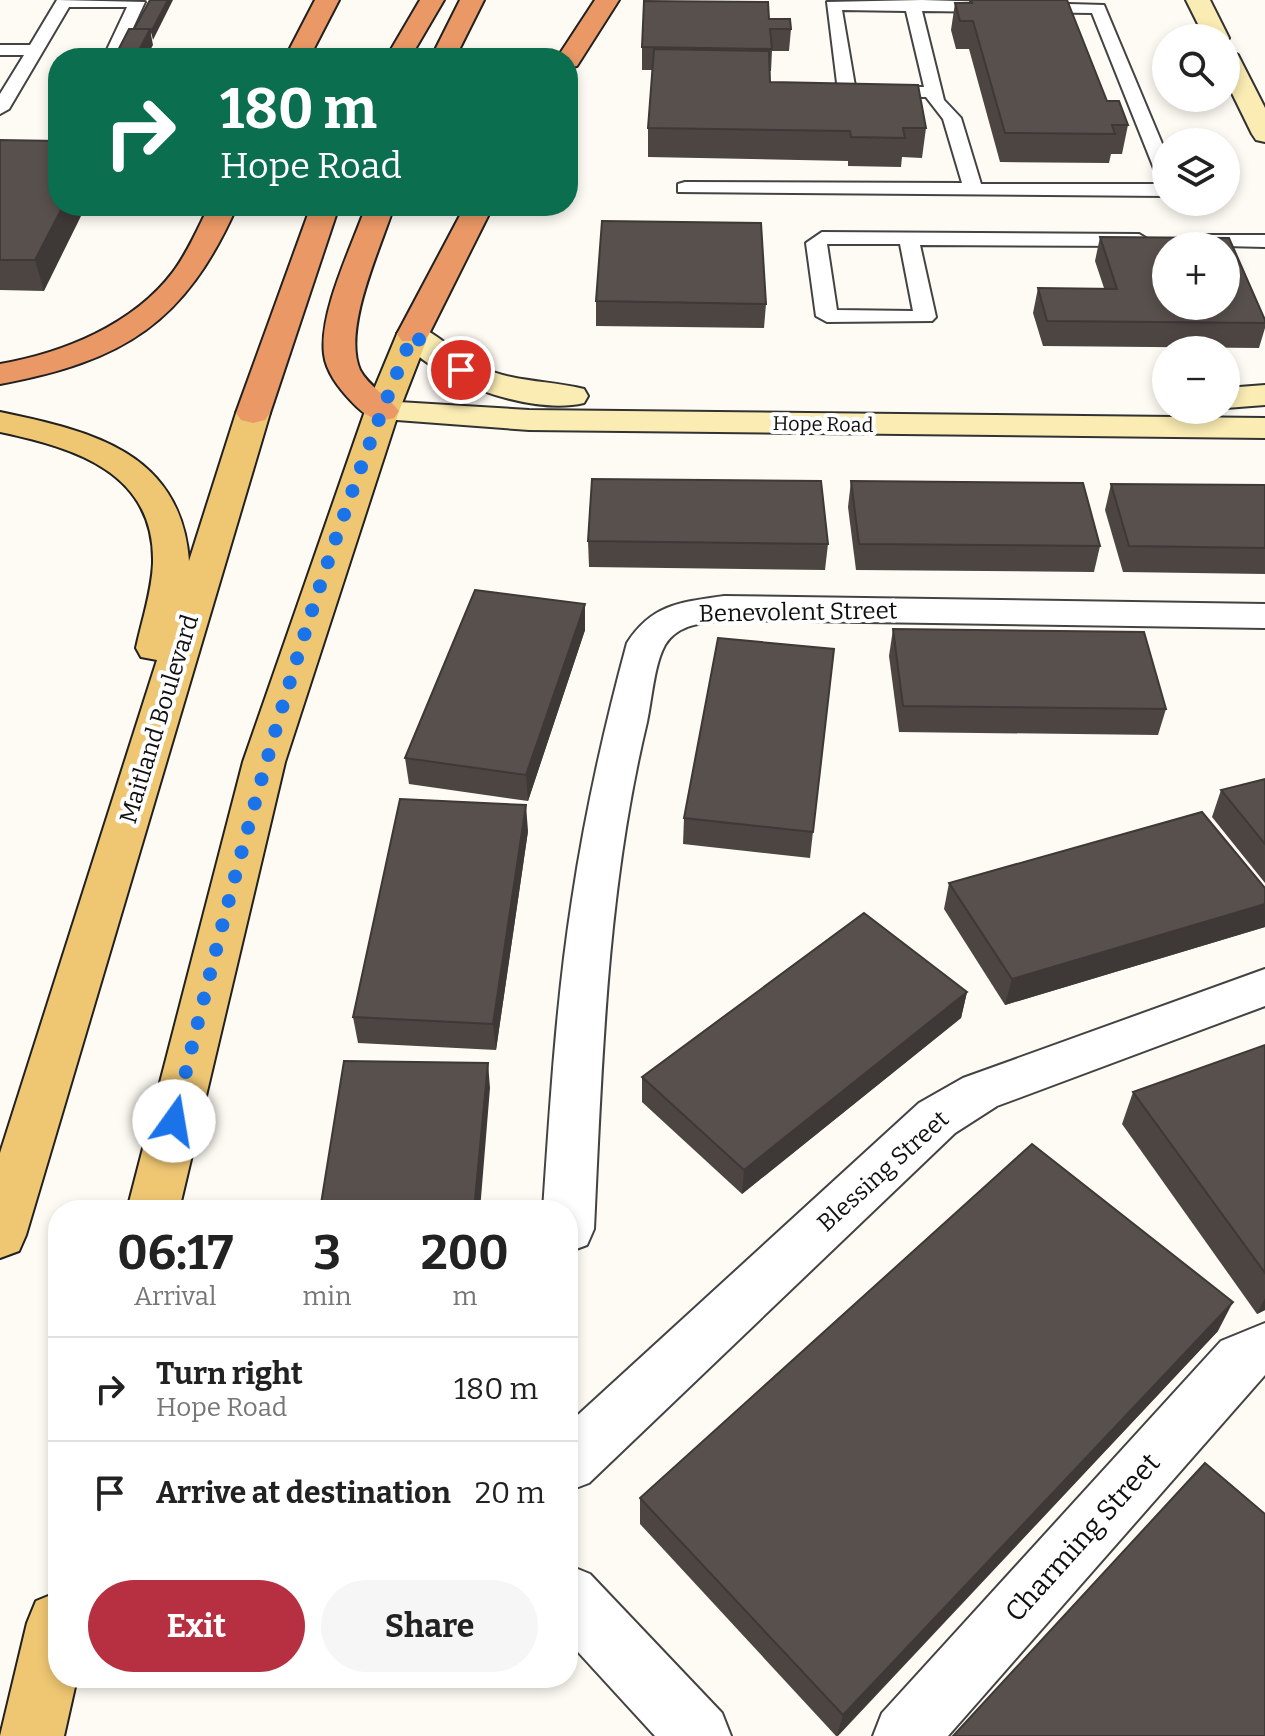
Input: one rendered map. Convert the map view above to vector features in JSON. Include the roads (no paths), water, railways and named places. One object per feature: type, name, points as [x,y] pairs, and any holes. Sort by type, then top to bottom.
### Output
[{"type":"highway","points":[[302,48],[327,0]]},
{"type":"highway","points":[[379,48],[405,0]]},
{"type":"highway","points":[[404,48],[432,0]]},
{"type":"highway","points":[[448,48],[472,0]]},
{"type":"highway","points":[[576,48],[607,0]]},
{"type":"highway","points":[[0,374],[82,349],[144,318],[185,276],[200,254],[218,216]]},
{"type":"highway","points":[[253,413],[257,353],[269,295],[295,216]]},
{"type":"highway","name":"Maitland Boulevard","points":[[253,413],[322,216]]},
{"type":"highway","points":[[377,216],[337,333],[339,357],[350,379],[361,395],[382,411]]},
{"type":"highway","points":[[413,334],[474,216]]},
{"type":"main road","points":[[1198,0],[1210,24]]},
{"type":"main road","points":[[1240,83],[1265,134]]},
{"type":"main road","points":[[155,1200],[264,762],[382,411],[413,334]]},
{"type":"main road","name":"Hope Road","points":[[413,334],[442,361],[481,379],[536,395],[1152,399]]},
{"type":"main road","points":[[1240,397],[1265,395]]},
{"type":"main road","name":"Hope Road","points":[[382,411],[529,420],[1265,428]]},
{"type":"main road","name":"Maitland Boulevard","points":[[0,1235],[253,413]]},
{"type":"main road","points":[[0,422],[60,434],[109,454],[147,484],[169,526],[171,562],[100,913]]},
{"type":"main road","points":[[32,1736],[48,1666]]},
{"type":"street","name":"Benevolent Street","points":[[570,1200],[580,1023],[594,900],[620,747],[646,643],[665,622],[687,613],[724,608],[1265,616]]},
{"type":"street","name":"Blessing Street","points":[[578,1454],[937,1118],[980,1092],[1265,987]]},
{"type":"street","name":"Charming Street","points":[[905,1736],[1241,1359],[1265,1348]]},
{"type":"street","points":[[578,1607],[699,1736]]},
{"type":"lane","points":[[0,109],[65,1],[137,2],[116,48]]},
{"type":"lane","points":[[912,2],[936,101],[952,118],[973,189]]},
{"type":"lane","points":[[934,92],[847,91],[833,5],[912,2],[1098,8],[1152,141]]},
{"type":"lane","points":[[0,50],[35,50]]},
{"type":"lane","points":[[685,188],[1152,190]]},
{"type":"lane","points":[[909,239],[925,317],[827,316],[816,240],[909,239],[1265,241]]}]
